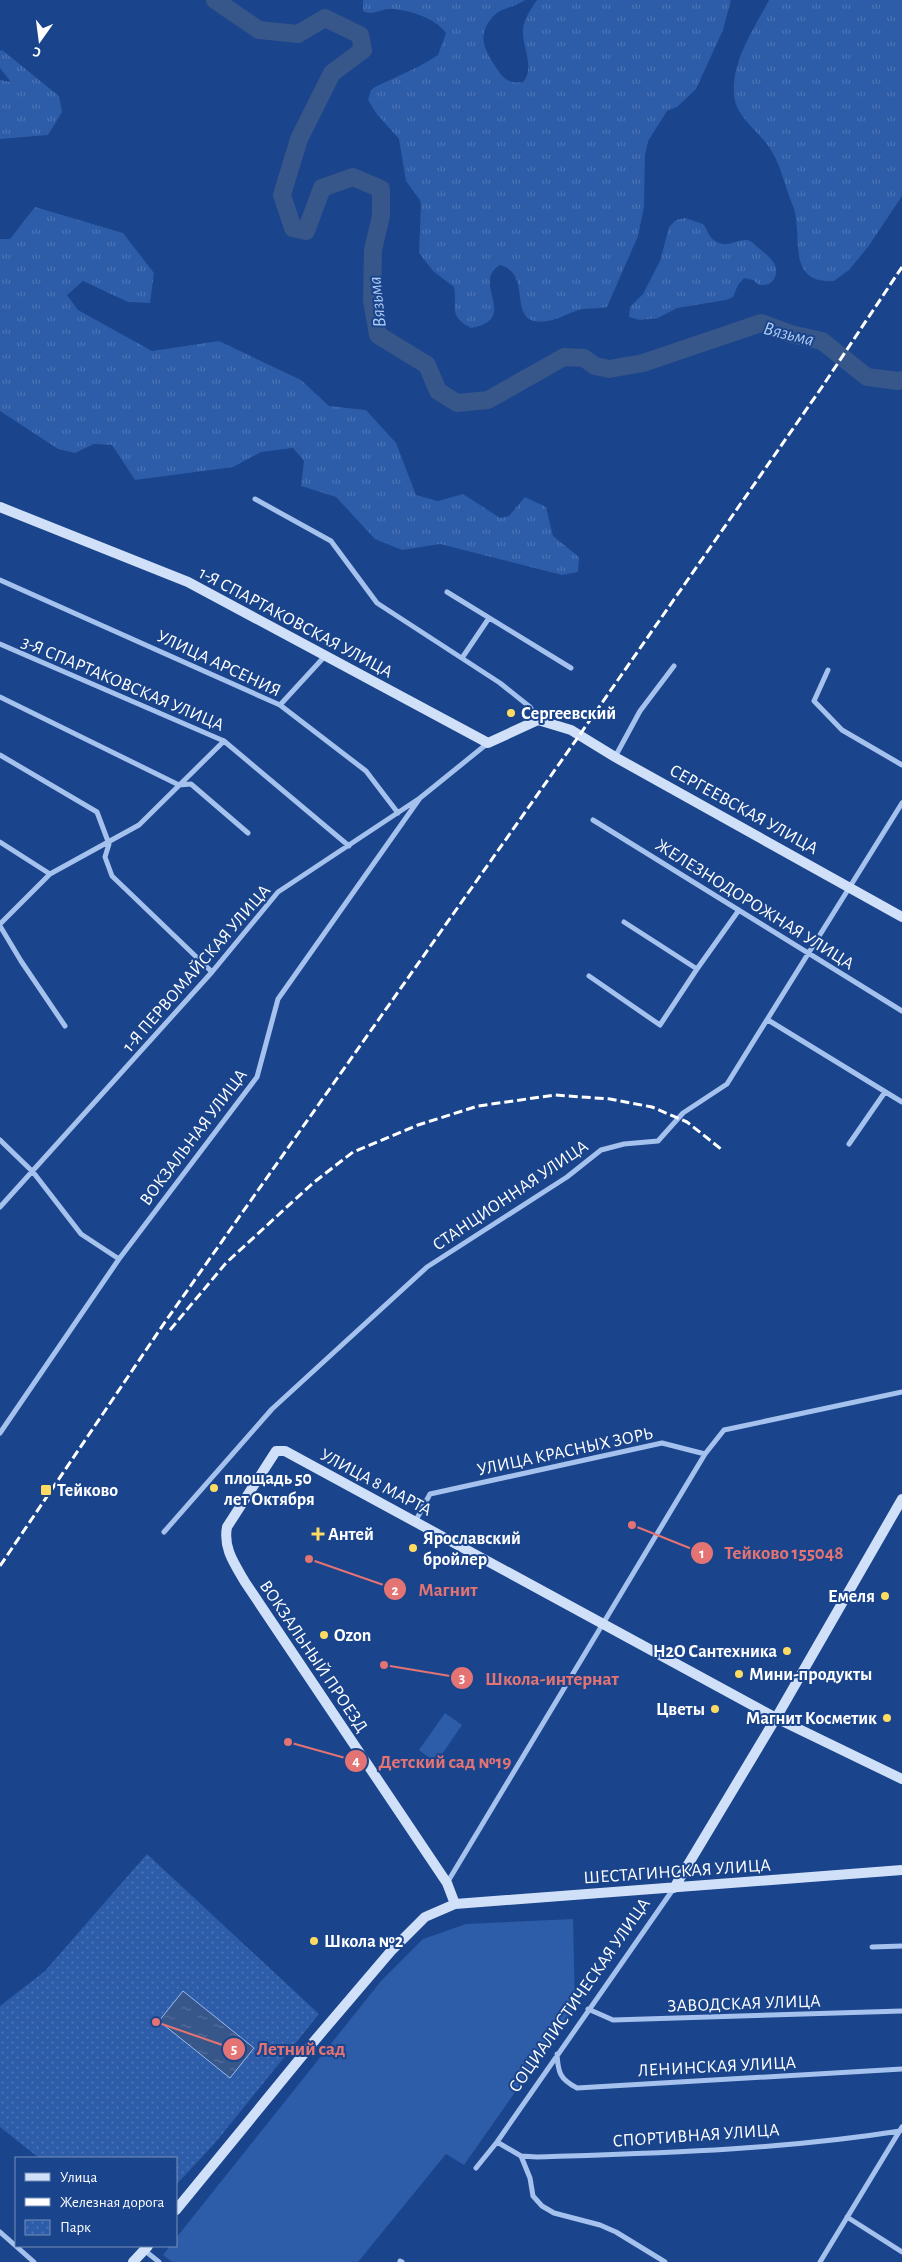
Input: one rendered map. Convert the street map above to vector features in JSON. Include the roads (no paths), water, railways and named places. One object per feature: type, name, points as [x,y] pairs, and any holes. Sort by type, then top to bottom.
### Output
[{"type":"street","points":[[255,499],[331,541],[377,603],[500,683],[530,707],[538,720],[488,743]]},
{"type":"street","name":"1-Я СПАРТАКОВСКАЯ УЛИЦА","points":[[0,507],[188,582],[488,743]]},
{"type":"street","name":"УЛИЦА АРСЕНИЯ","points":[[0,580],[280,705],[366,771],[398,813]]},
{"type":"street","points":[[447,592],[571,668]]},
{"type":"street","points":[[462,658],[489,618]]},
{"type":"street","name":"3-Я СПАРТАКОВСКАЯ УЛИЦА","points":[[0,644],[224,741],[349,846]]},
{"type":"street","points":[[280,705],[325,656]]},
{"type":"street","points":[[615,757],[640,711],[674,666]]},
{"type":"street","points":[[828,670],[814,700],[842,730],[902,765]]},
{"type":"street","points":[[0,697],[179,786],[191,784],[248,833]]},
{"type":"street","name":"СЕРГЕЕВСКАЯ УЛИЦА","points":[[538,720],[572,730],[615,757],[902,916]]},
{"type":"street","points":[[65,1026],[21,962],[0,925],[50,874],[109,844],[140,825],[224,741]]},
{"type":"street","name":"1-Я ПЕРВОМАЙСКАЯ УЛИЦА","points":[[0,1207],[212,972],[278,892],[420,798],[488,743]]},
{"type":"street","points":[[0,755],[97,812],[109,844],[104,857],[112,876],[212,972]]},
{"type":"street","name":"ВОКЗАЛЬНАЯ УЛИЦА","points":[[0,1433],[119,1259],[257,1077],[278,999],[420,798]]},
{"type":"street","name":"СТАНЦИОННАЯ УЛИЦА","points":[[164,1532],[272,1409],[427,1267],[567,1177],[601,1150],[624,1144],[658,1141],[683,1113],[727,1084],[902,803]]},
{"type":"street","name":"ЖЕЛЕЗНОДОРОЖНАЯ УЛИЦА","points":[[593,820],[902,1011]]},
{"type":"street","points":[[0,842],[50,874]]},
{"type":"street","points":[[589,976],[660,1024],[739,910]]},
{"type":"street","points":[[624,922],[697,969]]},
{"type":"street","points":[[768,1020],[902,1102]]},
{"type":"street","points":[[850,1144],[885,1092]]},
{"type":"street","points":[[0,1140],[33,1172],[81,1234],[119,1259]]},
{"type":"street","points":[[447,1883],[705,1454],[724,1430],[902,1392]]},
{"type":"street","name":"УЛИЦА КРАСНЫХ ЗОРЬ","points":[[415,1522],[430,1494],[662,1443],[705,1454]]},
{"type":"street","name":"УЛИЦА 8 МАРТА","points":[[227,1551],[225,1536],[227,1527],[272,1455],[276,1452],[285,1451],[776,1718],[902,1779]]},
{"type":"street","name":"СОЦИАЛИСТИЧЕСКАЯ УЛИЦА","points":[[476,2168],[497,2142],[674,1888],[776,1718],[902,1499]]},
{"type":"street","name":"ВОКЗАЛЬНЫЙ ПРОЕЗД","points":[[227,1551],[244,1582],[447,1883],[455,1904]]},
{"type":"street","name":"ШЕСТАГИНСКАЯ УЛИЦА","points":[[178,2208],[316,2039],[391,1951],[424,1917],[455,1904],[902,1870]]},
{"type":"street","points":[[872,1947],[902,1946]]},
{"type":"street","name":"ЗАВОДСКАЯ УЛИЦА","points":[[588,2010],[612,2020],[902,2011]]},
{"type":"street","name":"ЛЕНИНСКАЯ УЛИЦА","points":[[557,2054],[558,2070],[565,2082],[577,2088],[902,2069]]},
{"type":"street","points":[[820,2262],[901,2129]]},
{"type":"street","name":"СПОРТИВНАЯ УЛИЦА","points":[[497,2142],[521,2156],[537,2157],[682,2152],[853,2138],[901,2129]]},
{"type":"street","points":[[521,2156],[530,2178],[533,2196],[542,2206],[554,2213],[600,2225],[616,2232],[665,2262]]},
{"type":"street","points":[[847,2217],[902,2252]]},
{"type":"street","points":[[0,2232],[15,2245]]},
{"type":"street","points":[[17,2247],[34,2262]]},
{"type":"street","points":[[133,2262],[146,2248],[160,2262]]},
{"type":"water","points":[[183,1991],[254,2048],[230,2078],[159,2021]]},
{"type":"waterway","name":"Вязьма","points":[[215,0],[259,30],[298,34],[325,18],[360,35],[363,50],[332,73],[299,139],[282,195],[293,228],[306,231],[322,188],[353,177],[381,189],[381,216],[373,250],[372,301],[378,335],[427,365],[438,391],[457,403],[488,400],[564,357],[584,358],[595,366],[609,369],[643,363],[761,323],[791,334],[822,341],[867,377],[902,380]]},
{"type":"railway","points":[[0,1566],[165,1322],[581,733],[822,387],[902,267]]},
{"type":"railway","points":[[170,1330],[226,1263],[313,1183],[353,1152],[418,1125],[478,1106],[555,1095],[610,1099],[652,1107],[687,1122],[721,1149]]},
{"type":"place","name":"Сергеевский","points":[[511,713]]},
{"type":"place","name":"площадь 50 лет Октября","points":[[214,1488]]},
{"type":"place","name":"Тейково","points":[[46,1490]]},
{"type":"place","name":"Тейково 155048","points":[[632,1525]]},
{"type":"place","name":"Антей","points":[[318,1534]]},
{"type":"place","name":"Ярославский бройлер","points":[[413,1548]]},
{"type":"place","name":"Магнит","points":[[309,1559]]},
{"type":"place","name":"Емеля","points":[[885,1596]]},
{"type":"place","name":"Ozon","points":[[324,1635]]},
{"type":"place","name":"H2O Сантехника","points":[[787,1651]]},
{"type":"place","name":"Школа-интернат","points":[[384,1665]]},
{"type":"place","name":"Мини-продукты","points":[[739,1674]]},
{"type":"place","name":"Цветы","points":[[715,1709]]},
{"type":"place","name":"Магнит Косметик","points":[[887,1718]]},
{"type":"place","name":"Детский сад №19","points":[[288,1742]]},
{"type":"place","name":"Школа №2","points":[[314,1941]]},
{"type":"place","name":"Летний сад","points":[[156,2022]]}]
